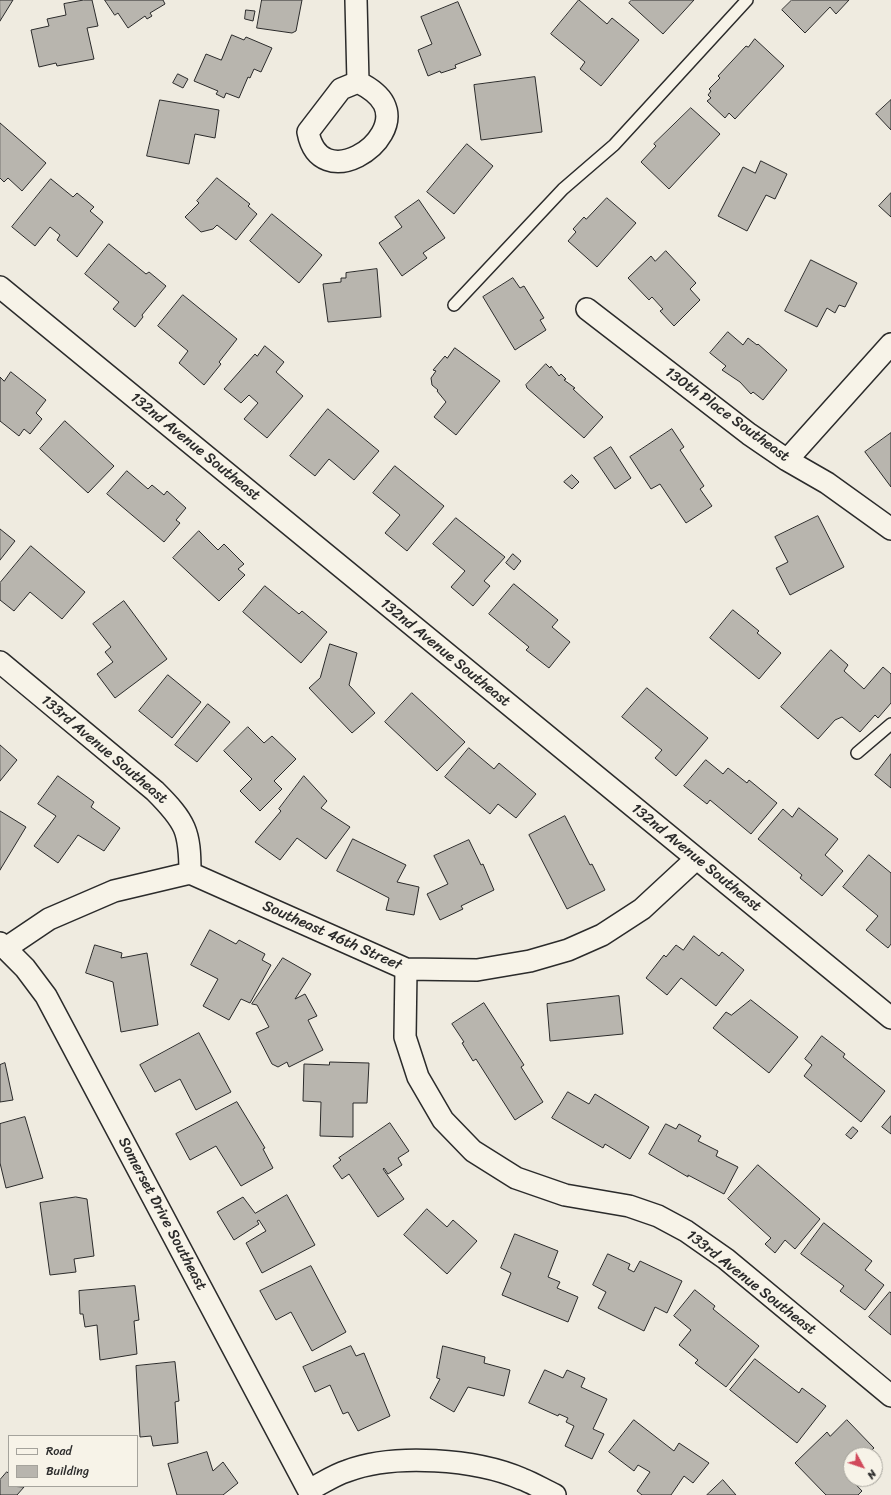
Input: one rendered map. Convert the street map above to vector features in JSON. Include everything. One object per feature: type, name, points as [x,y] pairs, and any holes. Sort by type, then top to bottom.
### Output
[{"type":"street","points":[[356,0],[358,82]]},
{"type":"street","name":"132nd Avenue Southeast","points":[[0,287],[891,1018]]},
{"type":"street","name":"130th Place Southeast","points":[[587,309],[749,434],[787,460],[827,483],[891,529]]},
{"type":"street","points":[[787,460],[891,344]]},
{"type":"street","name":"133rd Avenue Southeast","points":[[0,662],[155,791],[174,810],[184,826],[190,845],[190,873]]},
{"type":"street","name":"Southeast 46th Street","points":[[190,873],[406,969],[477,970],[530,961],[568,950],[602,935],[642,909],[696,859]]},
{"type":"street","points":[[3,946],[49,919],[114,890],[190,873]]},
{"type":"street","name":"Somerset Drive Southeast","points":[[3,946],[25,968],[46,996],[310,1492]]},
{"type":"street","name":"133rd Avenue Southeast","points":[[406,969],[406,1037],[418,1077],[444,1120],[473,1151],[516,1178],[565,1195],[629,1206],[658,1216],[686,1230],[726,1259],[891,1396]]},
{"type":"street","points":[[310,1492],[347,1471],[383,1461],[439,1461],[476,1465],[521,1478],[555,1495]]},
{"type":"lane","points":[[454,305],[563,189],[614,145],[747,0]]},
{"type":"lane","points":[[857,753],[891,724]]},
{"type":"building","points":[[0,0],[13,0],[0,21]]},
{"type":"building","points":[[92,0],[98,26],[87,28],[94,59],[57,66],[56,63],[39,67],[31,30],[49,26],[47,19],[66,15],[64,4]]},
{"type":"building","points":[[105,0],[163,0],[165,4],[150,13],[152,16],[147,19],[145,16],[128,28],[118,13],[115,15]]},
{"type":"building","points":[[262,0],[302,0],[296,31],[292,33],[257,28]]},
{"type":"building","points":[[579,0],[607,24],[612,18],[639,40],[601,86],[580,69],[585,62],[551,34]]},
{"type":"building","points":[[632,0],[694,0],[663,34],[629,3]]},
{"type":"building","points":[[792,0],[849,0],[836,14],[830,7],[805,33],[782,10]]},
{"type":"building","points":[[458,2],[481,55],[455,65],[456,68],[441,73],[440,71],[428,76],[418,50],[432,44],[421,17]]},
{"type":"building","points":[[246,10],[255,11],[253,21],[245,19]]},
{"type":"building","points":[[232,35],[244,40],[246,37],[272,48],[261,72],[254,69],[250,78],[248,77],[239,98],[226,93],[224,98],[216,94],[218,91],[194,81],[206,54],[221,60]]},
{"type":"building","points":[[755,39],[784,66],[735,119],[729,113],[725,118],[707,101],[711,98],[708,95],[711,91],[709,89],[720,78],[718,76],[746,46],[748,47]]},
{"type":"building","points":[[178,74],[188,79],[183,88],[173,83]]},
{"type":"building","points":[[535,77],[542,132],[481,140],[474,85]]},
{"type":"building","points":[[160,100],[219,110],[215,138],[195,134],[189,164],[147,156]]},
{"type":"building","points":[[891,100],[891,130],[876,114]]},
{"type":"building","points":[[691,108],[720,134],[669,189],[641,162],[656,146],[654,144]]},
{"type":"building","points":[[0,123],[46,163],[22,191],[8,178],[4,182],[0,178]]},
{"type":"building","points":[[467,144],[493,166],[454,214],[427,192]]},
{"type":"building","points":[[761,161],[787,174],[775,199],[766,195],[747,231],[718,216],[743,167],[755,173]]},
{"type":"building","points":[[217,178],[250,204],[248,206],[257,214],[236,240],[217,225],[213,229],[201,232],[185,217],[199,203],[197,201]]},
{"type":"building","points":[[51,179],[73,197],[77,193],[94,207],[90,211],[103,222],[77,257],[57,240],[60,235],[50,227],[35,246],[12,227]]},
{"type":"building","points":[[891,193],[891,217],[879,206]]},
{"type":"building","points":[[607,198],[636,223],[597,267],[568,241],[576,232],[573,229],[584,217],[586,219]]},
{"type":"building","points":[[419,200],[445,238],[423,253],[427,258],[402,276],[379,243],[402,227],[395,217]]},
{"type":"building","points":[[272,214],[322,255],[299,283],[250,241]]},
{"type":"building","points":[[109,244],[146,274],[149,272],[166,286],[142,315],[143,317],[135,327],[113,309],[119,302],[85,274]]},
{"type":"building","points":[[666,251],[696,283],[690,289],[700,300],[674,326],[660,311],[663,309],[652,297],[649,300],[628,278],[651,256],[655,261]]},
{"type":"building","points":[[811,260],[857,283],[845,307],[839,305],[835,313],[827,308],[817,327],[785,311]]},
{"type":"building","points":[[377,269],[381,317],[328,322],[323,284],[341,282],[341,278],[346,278],[346,273]]},
{"type":"building","points":[[513,278],[520,288],[524,286],[544,318],[540,320],[546,330],[515,350],[483,297]]},
{"type":"building","points":[[183,295],[237,339],[219,362],[221,364],[204,385],[179,363],[188,351],[158,326]]},
{"type":"building","points":[[728,332],[743,345],[748,338],[757,345],[758,344],[787,370],[763,400],[753,392],[751,394],[740,382],[722,370],[726,366],[710,353]]},
{"type":"building","points":[[265,346],[284,362],[276,372],[303,396],[267,438],[244,419],[258,403],[249,395],[241,403],[224,389],[255,354],[257,356]]},
{"type":"building","points":[[455,348],[500,381],[456,435],[434,417],[446,402],[437,391],[438,390],[432,385],[431,378],[436,371],[433,370],[445,356],[447,358]]},
{"type":"building","points":[[546,364],[550,368],[551,366],[559,376],[561,374],[566,379],[564,380],[575,388],[573,389],[603,417],[584,438],[527,388],[526,385]]},
{"type":"building","points":[[11,372],[46,400],[36,413],[42,419],[30,434],[24,429],[19,436],[0,421],[0,377],[4,381]]},
{"type":"building","points":[[328,409],[379,451],[354,480],[329,459],[315,476],[290,456]]},
{"type":"building","points":[[65,421],[114,466],[88,493],[40,449]]},
{"type":"building","points":[[672,429],[684,447],[680,450],[704,486],[700,489],[712,506],[686,523],[660,484],[651,489],[630,457]]},
{"type":"building","points":[[891,433],[891,487],[865,452]]},
{"type":"building","points":[[611,447],[631,478],[615,489],[594,458]]},
{"type":"building","points":[[395,466],[444,506],[407,551],[385,533],[400,515],[373,493]]},
{"type":"building","points":[[127,471],[148,489],[152,485],[164,495],[167,491],[186,508],[176,520],[180,523],[164,542],[107,494]]},
{"type":"building","points":[[572,475],[579,482],[572,489],[564,482]]},
{"type":"building","points":[[818,516],[844,567],[790,595],[776,568],[788,562],[775,537]]},
{"type":"building","points":[[456,518],[505,557],[484,581],[490,586],[473,606],[451,587],[465,571],[433,544]]},
{"type":"building","points":[[0,529],[15,541],[0,560]]},
{"type":"building","points":[[199,531],[218,550],[224,544],[244,564],[238,569],[245,575],[219,601],[173,558]]},
{"type":"building","points":[[31,546],[85,592],[62,619],[30,592],[14,611],[0,600],[0,583]]},
{"type":"building","points":[[513,554],[521,561],[514,570],[506,563]]},
{"type":"building","points":[[514,584],[558,620],[552,627],[570,642],[549,668],[526,650],[529,647],[489,614]]},
{"type":"building","points":[[265,586],[299,614],[302,611],[327,632],[301,663],[243,612]]},
{"type":"building","points":[[124,601],[167,659],[115,698],[97,674],[113,662],[105,652],[111,647],[93,624]]},
{"type":"building","points":[[733,610],[759,631],[757,633],[781,653],[759,679],[710,638]]},
{"type":"building","points":[[330,644],[357,653],[349,685],[375,713],[352,733],[309,688],[320,678]]},
{"type":"building","points":[[831,650],[848,665],[844,671],[864,689],[883,667],[891,674],[891,703],[878,718],[875,715],[860,732],[842,717],[835,720],[818,739],[781,707]]},
{"type":"building","points":[[168,675],[201,702],[172,738],[139,711]]},
{"type":"building","points":[[647,688],[708,738],[676,776],[655,758],[662,750],[622,717]]},
{"type":"building","points":[[412,693],[465,742],[437,771],[385,722]]},
{"type":"building","points":[[208,704],[230,722],[197,762],[175,745]]},
{"type":"building","points":[[248,727],[264,743],[272,736],[296,759],[274,781],[282,789],[260,811],[240,791],[252,779],[224,751]]},
{"type":"building","points":[[0,745],[17,760],[0,781]]},
{"type":"building","points":[[469,748],[494,769],[499,763],[536,794],[516,818],[498,804],[490,814],[445,777]]},
{"type":"building","points":[[891,754],[891,788],[875,775]]},
{"type":"building","points":[[706,760],[723,774],[728,768],[747,783],[749,780],[777,803],[751,834],[710,800],[707,804],[684,786]]},
{"type":"building","points":[[58,776],[94,802],[91,807],[120,828],[104,851],[78,835],[58,863],[34,846],[56,816],[38,804]]},
{"type":"building","points":[[304,776],[327,801],[321,808],[350,827],[326,859],[297,838],[280,860],[255,842],[281,811],[279,809]]},
{"type":"building","points":[[799,808],[838,839],[825,855],[843,871],[822,896],[800,878],[802,875],[758,839],[783,809],[792,817]]},
{"type":"building","points":[[0,811],[26,827],[0,870]]},
{"type":"building","points":[[565,816],[590,865],[592,864],[605,890],[567,909],[529,835]]},
{"type":"building","points":[[353,839],[406,865],[397,882],[419,887],[414,915],[386,910],[389,898],[337,871]]},
{"type":"building","points":[[469,840],[481,865],[483,864],[494,890],[461,906],[463,909],[440,920],[427,894],[448,884],[434,856]]},
{"type":"building","points":[[869,855],[891,873],[891,944],[888,948],[866,930],[878,916],[843,887]]},
{"type":"building","points":[[210,930],[236,944],[239,940],[265,954],[262,960],[271,965],[250,1003],[241,999],[229,1020],[203,1006],[218,979],[191,965]]},
{"type":"building","points":[[694,936],[719,956],[722,952],[744,970],[716,1006],[681,978],[667,995],[646,978],[664,955],[666,957],[676,945],[683,950]]},
{"type":"building","points":[[95,945],[122,953],[121,958],[147,953],[158,1025],[121,1032],[113,982],[86,973]]},
{"type":"building","points":[[283,958],[311,974],[295,999],[305,994],[317,1016],[308,1020],[323,1050],[289,1067],[287,1062],[278,1067],[272,1064],[256,1033],[269,1027],[257,1005],[252,1004]]},
{"type":"building","points":[[619,996],[623,1034],[550,1041],[547,1004]]},
{"type":"building","points":[[751,1000],[798,1037],[769,1073],[713,1028],[726,1012],[731,1015]]},
{"type":"building","points":[[484,1003],[524,1065],[521,1067],[543,1102],[515,1120],[476,1059],[473,1061],[462,1043],[464,1042],[452,1024]]},
{"type":"building","points":[[199,1033],[231,1092],[196,1110],[180,1079],[155,1092],[140,1065]]},
{"type":"building","points":[[822,1036],[845,1054],[843,1057],[885,1091],[861,1122],[804,1076],[812,1065],[805,1059]]},
{"type":"building","points":[[330,1062],[369,1063],[367,1103],[353,1103],[353,1137],[320,1136],[321,1102],[303,1101],[304,1064],[329,1065]]},
{"type":"building","points":[[5,1063],[13,1100],[0,1102],[0,1065]]},
{"type":"building","points":[[568,1092],[589,1104],[595,1094],[649,1127],[630,1159],[605,1144],[603,1148],[552,1118]]},
{"type":"building","points":[[237,1102],[265,1148],[263,1149],[273,1168],[241,1186],[216,1146],[190,1160],[176,1134]]},
{"type":"building","points":[[891,1116],[891,1134],[882,1127]]},
{"type":"building","points":[[25,1117],[43,1178],[6,1188],[0,1163],[0,1124]]},
{"type":"building","points":[[390,1123],[409,1151],[398,1158],[402,1165],[388,1174],[384,1168],[383,1169],[404,1199],[378,1217],[349,1174],[342,1179],[333,1166],[341,1160],[339,1158]]},
{"type":"building","points":[[666,1124],[676,1129],[679,1124],[701,1136],[698,1141],[718,1151],[716,1156],[738,1167],[724,1194],[688,1175],[688,1177],[649,1154]]},
{"type":"building","points":[[853,1127],[858,1131],[851,1139],[846,1135]]},
{"type":"building","points":[[758,1165],[820,1219],[795,1249],[785,1240],[775,1253],[765,1244],[771,1238],[728,1199]]},
{"type":"building","points":[[287,1195],[315,1245],[262,1273],[246,1243],[266,1231],[259,1220],[257,1221],[259,1224],[234,1240],[217,1212],[243,1197],[255,1213]]},
{"type":"building","points":[[76,1197],[87,1199],[94,1256],[74,1259],[76,1272],[50,1275],[40,1203]]},
{"type":"building","points":[[427,1209],[447,1227],[453,1220],[477,1241],[447,1274],[404,1235]]},
{"type":"building","points":[[824,1223],[872,1261],[865,1270],[884,1285],[865,1310],[840,1291],[844,1286],[801,1254]]},
{"type":"building","points":[[515,1234],[558,1251],[548,1277],[560,1282],[557,1288],[578,1297],[568,1322],[502,1295],[511,1273],[501,1268]]},
{"type":"building","points":[[608,1254],[630,1264],[628,1269],[634,1272],[640,1261],[682,1281],[667,1313],[655,1307],[644,1331],[598,1308],[606,1292],[593,1285]]},
{"type":"building","points":[[311,1266],[346,1332],[312,1351],[291,1312],[276,1320],[260,1291]]},
{"type":"building","points":[[135,1286],[139,1320],[134,1321],[137,1354],[100,1360],[97,1325],[85,1327],[83,1314],[80,1314],[79,1291]]},
{"type":"building","points":[[695,1290],[715,1306],[713,1309],[759,1346],[726,1387],[695,1363],[698,1360],[679,1345],[691,1330],[674,1316]]},
{"type":"building","points":[[890,1292],[891,1293],[891,1335],[869,1317]]},
{"type":"building","points":[[351,1346],[356,1356],[364,1353],[390,1416],[358,1431],[348,1412],[343,1414],[330,1385],[315,1392],[303,1367]]},
{"type":"building","points":[[443,1346],[485,1357],[484,1363],[510,1370],[504,1396],[468,1387],[454,1412],[430,1398],[440,1379],[437,1378]]},
{"type":"building","points":[[755,1359],[799,1393],[802,1388],[826,1406],[797,1443],[730,1390]]},
{"type":"building","points":[[175,1362],[179,1401],[175,1402],[178,1443],[153,1446],[151,1436],[140,1437],[136,1366]]},
{"type":"building","points":[[545,1370],[563,1378],[567,1370],[585,1378],[581,1387],[607,1399],[593,1429],[604,1434],[592,1459],[565,1446],[574,1426],[566,1422],[568,1418],[559,1414],[558,1416],[529,1403]]},
{"type":"building","points":[[634,1420],[674,1451],[679,1443],[709,1463],[693,1483],[684,1476],[671,1495],[642,1495],[637,1491],[650,1472],[638,1465],[634,1471],[609,1452]]},
{"type":"building","points":[[847,1420],[873,1447],[843,1447],[843,1487],[858,1487],[862,1491],[858,1495],[826,1495],[795,1463],[827,1432],[830,1436]]},
{"type":"building","points":[[207,1452],[213,1471],[223,1462],[238,1483],[223,1495],[177,1495],[168,1464]]},
{"type":"building","points":[[7,1472],[8,1487],[24,1487],[17,1495],[0,1495],[0,1480]]},
{"type":"building","points":[[723,1480],[736,1495],[707,1495]]}]
